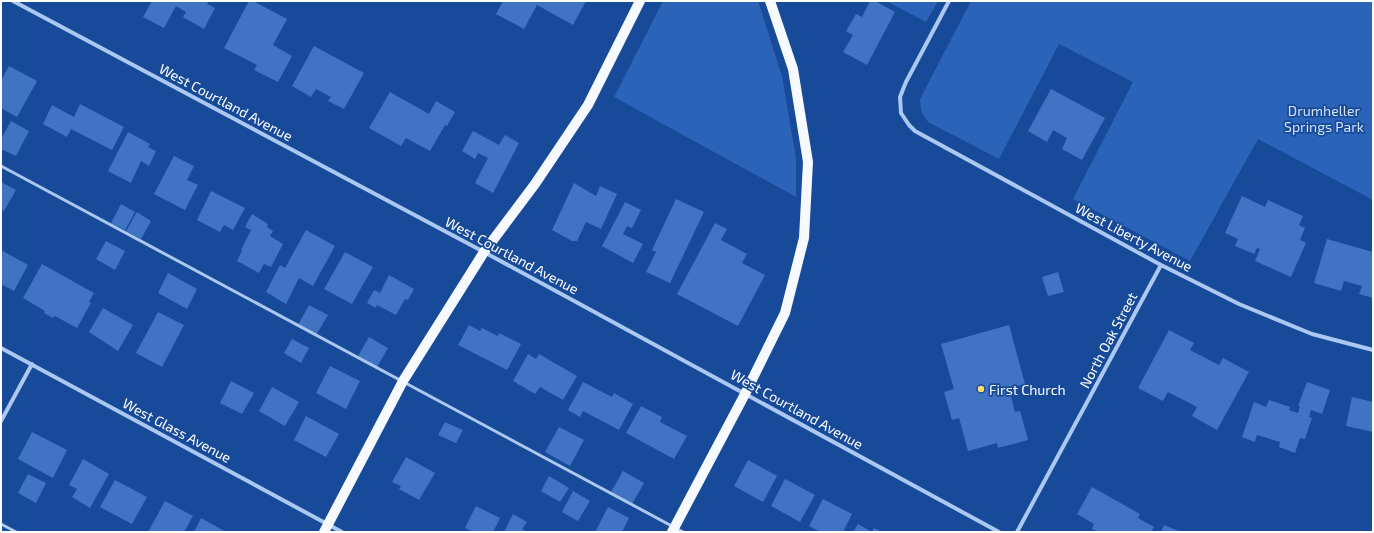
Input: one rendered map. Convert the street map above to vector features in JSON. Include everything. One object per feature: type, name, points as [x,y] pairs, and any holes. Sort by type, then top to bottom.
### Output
[{"type":"main road","points":[[326,528],[403,381],[484,252],[535,184],[588,105],[640,1]]},
{"type":"main road","points":[[677,530],[785,313],[804,238],[808,162],[793,69],[770,1]]},
{"type":"street","name":"West Courtland Avenue","points":[[13,1],[484,252],[999,532]]},
{"type":"street","name":"West Liberty Avenue","points":[[949,1],[906,82],[900,97],[901,112],[909,125],[921,134],[1161,265],[1239,304],[1312,334],[1373,350]]},
{"type":"street","name":"North Oak Street","points":[[1017,532],[1161,265]]},
{"type":"street","name":"West Glass Avenue","points":[[1,348],[326,528],[342,532]]},
{"type":"street","points":[[1,421],[32,364]]},
{"type":"lane","points":[[1,166],[403,381],[677,530]]},
{"type":"lane","points":[[1,524],[16,532]]},
{"type":"green space","points":[[663,1],[758,1],[782,76],[796,158],[796,197],[614,97]]},
{"type":"green space","points":[[886,1],[938,1],[926,22]]},
{"type":"green space","name":"Drumheller Springs Park","points":[[971,1],[1373,1],[1373,200],[1258,139],[1190,261],[1073,199],[1133,82],[1059,44],[999,159],[928,122],[921,111],[920,99]]},
{"type":"building","points":[[152,1],[209,1],[207,4],[215,8],[204,29],[183,17],[186,12],[176,6],[164,28],[143,17]]},
{"type":"building","points":[[249,1],[253,1],[287,19],[273,45],[292,56],[278,82],[254,70],[257,65],[224,48]]},
{"type":"building","points":[[503,1],[586,1],[573,25],[537,5],[524,29],[496,14]]},
{"type":"building","points":[[870,1],[875,1],[895,12],[867,65],[843,52],[853,35],[846,31],[856,14],[862,17]]},
{"type":"building","points":[[314,46],[364,73],[344,109],[328,101],[331,97],[316,89],[311,97],[292,86]]},
{"type":"building","points":[[9,66],[37,81],[17,117],[1,108],[1,81]]},
{"type":"building","points":[[1051,89],[1105,118],[1082,160],[1062,149],[1067,138],[1053,130],[1047,142],[1028,131]]},
{"type":"building","points":[[390,92],[429,114],[436,101],[455,112],[447,126],[445,125],[430,151],[406,138],[401,146],[369,128]]},
{"type":"building","points":[[80,104],[124,127],[112,150],[71,129],[67,137],[43,124],[52,105],[74,117]]},
{"type":"building","points":[[11,121],[29,131],[16,156],[1,149],[1,139]]},
{"type":"building","points":[[473,131],[499,145],[505,135],[519,143],[493,193],[475,183],[488,158],[478,153],[475,159],[462,151]]},
{"type":"building","points":[[128,132],[150,144],[148,147],[156,151],[149,166],[141,161],[131,183],[108,171]]},
{"type":"building","points":[[174,156],[194,166],[187,180],[198,185],[185,210],[154,194]]},
{"type":"building","points":[[1,182],[16,190],[4,211],[1,209]]},
{"type":"building","points":[[574,183],[596,196],[600,186],[617,194],[601,229],[586,222],[577,241],[572,241],[552,230]]},
{"type":"building","points":[[211,191],[245,208],[233,230],[224,225],[220,232],[197,220]]},
{"type":"building","points":[[1242,196],[1265,207],[1268,200],[1303,216],[1299,225],[1305,228],[1300,240],[1306,243],[1291,277],[1255,261],[1260,249],[1257,248],[1254,254],[1235,246],[1238,239],[1225,233]]},
{"type":"building","points":[[676,199],[704,212],[670,283],[646,272],[656,252],[652,250]]},
{"type":"building","points":[[625,202],[641,210],[632,228],[627,226],[623,234],[643,244],[633,263],[602,246]]},
{"type":"building","points":[[121,204],[135,212],[125,230],[111,223]]},
{"type":"building","points":[[137,212],[151,221],[141,239],[126,231]]},
{"type":"building","points":[[252,214],[268,224],[267,227],[273,231],[270,236],[283,244],[271,267],[264,264],[259,273],[237,261],[251,230],[245,227]]},
{"type":"building","points":[[715,223],[727,229],[721,240],[747,254],[742,263],[765,275],[738,326],[677,294]]},
{"type":"building","points":[[306,230],[335,246],[313,286],[299,278],[286,304],[266,292],[280,265],[285,268]]},
{"type":"building","points":[[1327,239],[1373,252],[1373,298],[1359,294],[1362,286],[1344,281],[1341,291],[1314,283]]},
{"type":"building","points":[[106,241],[125,251],[115,270],[96,259]]},
{"type":"building","points":[[1,250],[28,265],[14,291],[1,284]]},
{"type":"building","points":[[345,252],[373,267],[352,304],[324,289]]},
{"type":"building","points":[[42,264],[94,293],[89,302],[91,303],[77,328],[55,316],[53,318],[44,313],[45,311],[23,298]]},
{"type":"building","points":[[1058,272],[1064,292],[1048,296],[1042,277]]},
{"type":"building","points":[[168,273],[197,289],[187,309],[158,293]]},
{"type":"building","points":[[389,275],[414,289],[408,300],[405,299],[396,315],[377,305],[376,308],[367,303],[374,290],[380,293]]},
{"type":"building","points":[[309,305],[328,315],[316,335],[298,325]]},
{"type":"building","points":[[103,308],[133,325],[118,351],[89,332]]},
{"type":"building","points":[[158,312],[184,325],[162,367],[136,353]]},
{"type":"building","points":[[469,325],[480,331],[482,328],[498,336],[499,333],[521,344],[507,370],[458,345]]},
{"type":"building","name":"First Church","points":[[1009,325],[1025,384],[1009,388],[1015,412],[1020,411],[1028,440],[998,448],[997,443],[968,451],[959,418],[952,420],[944,392],[954,389],[941,344]]},
{"type":"building","points":[[1169,330],[1194,343],[1190,350],[1219,365],[1223,358],[1249,372],[1217,430],[1192,416],[1197,407],[1168,392],[1163,401],[1138,388]]},
{"type":"building","points":[[369,337],[388,348],[377,367],[358,356]]},
{"type":"building","points":[[292,339],[309,348],[301,363],[284,353]]},
{"type":"building","points":[[528,354],[536,359],[539,354],[577,376],[563,400],[540,387],[535,394],[513,381]]},
{"type":"building","points":[[330,366],[360,381],[346,409],[316,393]]},
{"type":"building","points":[[231,381],[254,393],[242,414],[220,403]]},
{"type":"building","points":[[583,382],[612,397],[614,393],[633,404],[619,430],[583,411],[580,417],[568,410]]},
{"type":"building","points":[[1307,382],[1330,390],[1322,414],[1311,410],[1309,417],[1312,418],[1305,439],[1300,438],[1295,453],[1279,447],[1280,442],[1257,435],[1255,442],[1242,437],[1254,402],[1266,407],[1269,400],[1290,407],[1289,410],[1298,413],[1300,406],[1298,406]]},
{"type":"building","points":[[272,387],[299,402],[285,426],[259,411]]},
{"type":"building","points":[[1352,397],[1373,402],[1373,432],[1346,426]]},
{"type":"building","points":[[641,406],[662,417],[660,422],[687,436],[674,459],[626,433]]},
{"type":"building","points":[[306,416],[339,434],[326,457],[294,440]]},
{"type":"building","points":[[445,422],[463,430],[456,443],[438,435]]},
{"type":"building","points":[[559,427],[584,440],[570,466],[545,452]]},
{"type":"building","points":[[32,432],[67,450],[53,478],[18,459]]},
{"type":"building","points":[[406,457],[435,473],[419,500],[399,489],[401,486],[392,482]]},
{"type":"building","points":[[83,459],[109,474],[90,508],[72,497],[77,489],[69,485]]},
{"type":"building","points":[[748,460],[777,476],[763,502],[734,486]]},
{"type":"building","points":[[623,471],[644,483],[632,504],[611,492]]},
{"type":"building","points":[[28,474],[46,483],[36,503],[18,493]]},
{"type":"building","points":[[549,476],[569,488],[560,502],[541,491]]},
{"type":"building","points":[[785,479],[815,495],[800,522],[771,506]]},
{"type":"building","points":[[115,480],[147,497],[132,524],[100,507]]},
{"type":"building","points":[[1092,487],[1140,514],[1138,518],[1154,527],[1151,532],[1098,532],[1092,529],[1094,524],[1077,514]]},
{"type":"building","points":[[573,491],[590,501],[578,521],[562,512]]},
{"type":"building","points":[[823,499],[852,514],[843,532],[820,532],[809,526]]},
{"type":"building","points":[[165,501],[193,516],[184,532],[148,532]]},
{"type":"building","points":[[476,506],[500,518],[493,532],[473,532],[465,528]]},
{"type":"building","points":[[608,507],[629,518],[622,532],[595,532]]},
{"type":"building","points":[[513,514],[527,522],[522,529],[527,532],[504,532]]},
{"type":"building","points":[[201,518],[226,532],[194,532]]},
{"type":"building","points":[[858,524],[872,532],[853,532]]},
{"type":"building","points":[[1164,525],[1181,532],[1161,532]]},
{"type":"building","points":[[874,528],[882,532],[872,532]]},
{"type":"place","name":"First Church","points":[[981,389]]}]
